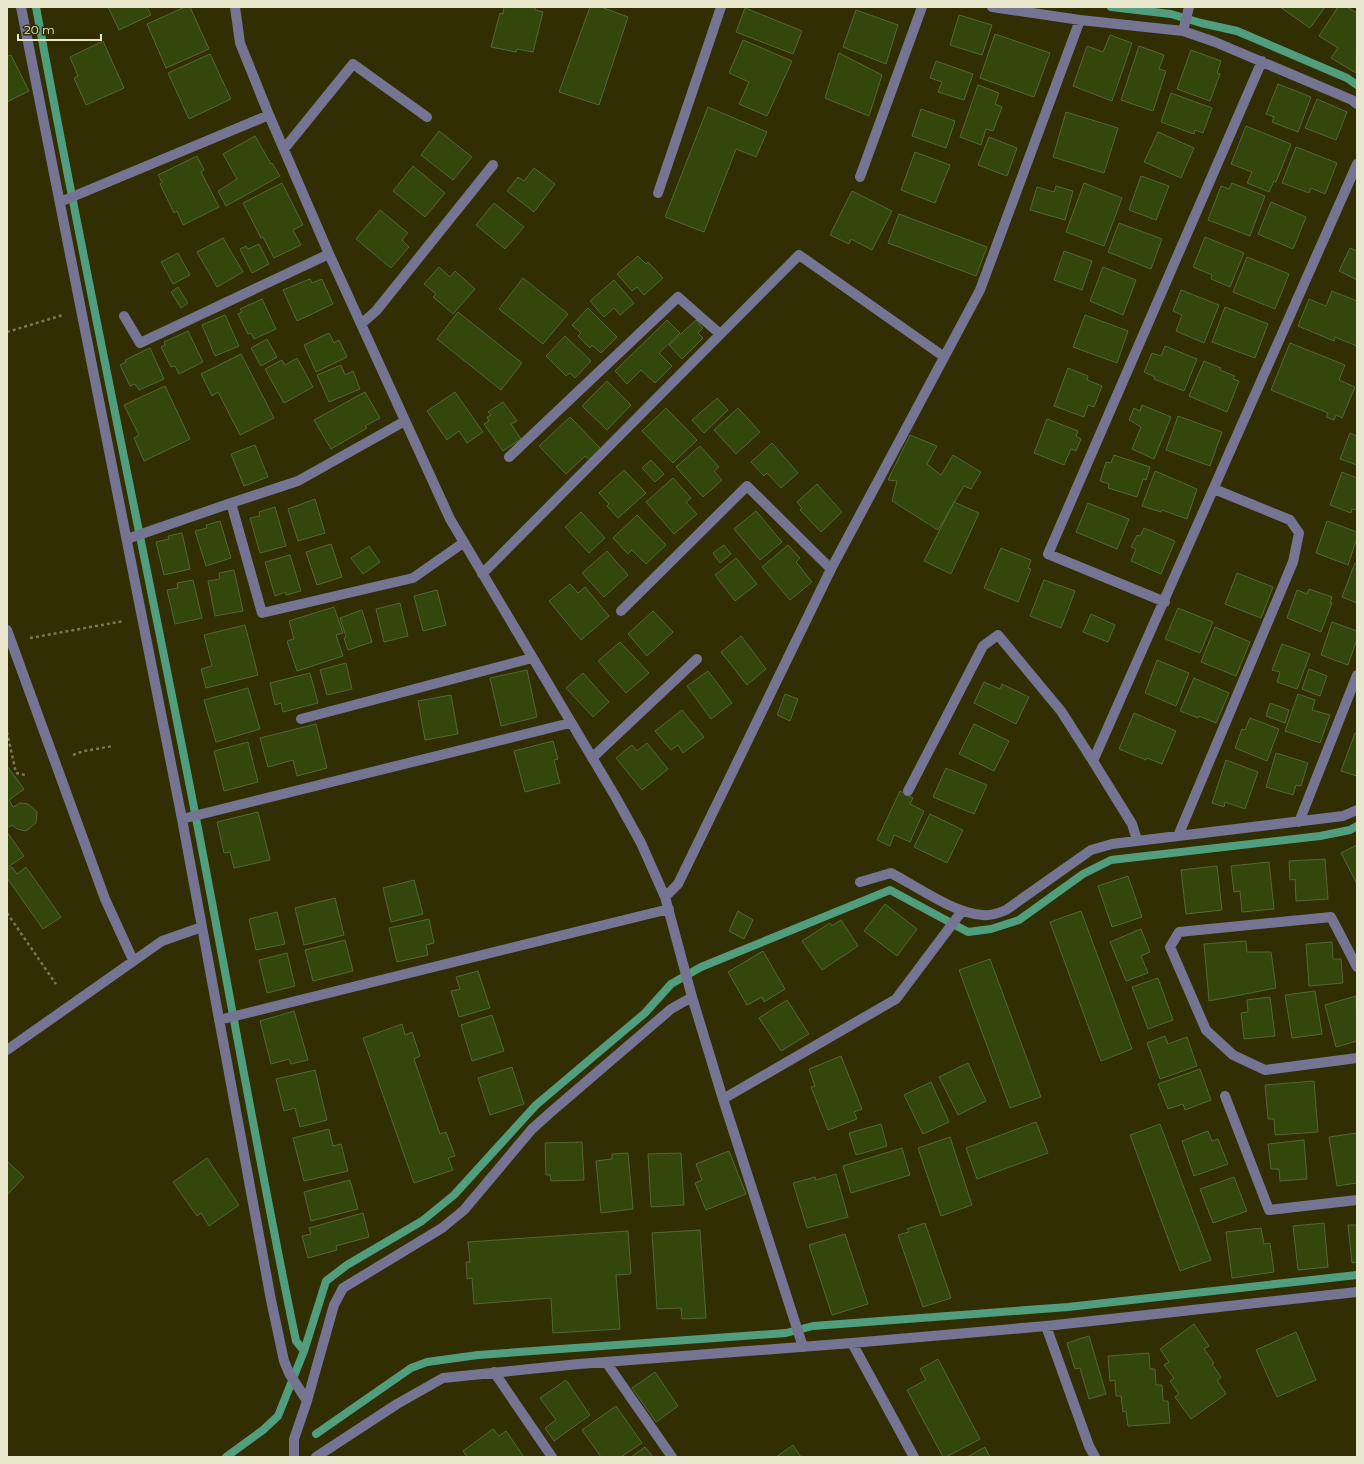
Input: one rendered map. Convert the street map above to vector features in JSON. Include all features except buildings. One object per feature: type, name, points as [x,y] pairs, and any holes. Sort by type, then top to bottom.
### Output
[{"type":"street","points":[[21,7],[68,199],[81,309],[135,536],[142,618],[191,817],[202,927],[222,1019],[271,1300],[284,1361],[289,1373],[307,1401]]},
{"type":"street","points":[[235,7],[240,43],[269,115],[361,324],[450,519],[641,843],[665,897],[692,997],[723,1099],[803,1347]]},
{"type":"street","points":[[658,193],[721,7]]},
{"type":"street","points":[[860,177],[922,7]]},
{"type":"street","points":[[992,7],[1080,20],[1186,19],[1215,42],[1355,99]]},
{"type":"street","points":[[665,897],[678,884],[831,569],[943,356],[980,290],[1080,20]]},
{"type":"street","points":[[1165,602],[1048,554],[1262,61]]},
{"type":"street","points":[[284,149],[353,64],[427,117]]},
{"type":"street","points":[[68,199],[269,115]]},
{"type":"street","points":[[1093,761],[1165,602],[1357,164]]},
{"type":"street","points":[[361,324],[376,310],[493,165]]},
{"type":"street","points":[[124,316],[140,343],[330,254]]},
{"type":"street","points":[[482,574],[799,255],[943,356]]},
{"type":"street","points":[[509,456],[678,297],[720,334]]},
{"type":"street","points":[[135,536],[298,481],[405,421]]},
{"type":"street","points":[[621,610],[747,486],[831,569]]},
{"type":"street","points":[[1178,836],[1293,562],[1299,533],[1290,520],[1214,489]]},
{"type":"street","points":[[231,503],[262,613],[413,578],[463,542]]},
{"type":"street","points":[[7,630],[105,899],[133,960]]},
{"type":"street","points":[[908,791],[983,646],[998,635],[1061,711],[1132,824],[1137,840]]},
{"type":"street","points":[[301,719],[532,658]]},
{"type":"street","points":[[592,758],[697,659]]},
{"type":"street","points":[[1299,822],[1357,674]]},
{"type":"street","points":[[191,817],[570,723]]},
{"type":"street","points":[[860,882],[891,872],[959,914],[983,916],[996,914],[1006,910],[1091,850],[1112,844],[1343,816],[1357,810]]},
{"type":"street","points":[[222,1019],[669,909]]},
{"type":"street","points":[[723,1099],[896,999],[959,914]]},
{"type":"street","points":[[1357,967],[1331,916],[1179,932],[1170,947],[1206,1030],[1233,1055],[1265,1070],[1357,1058]]},
{"type":"street","points":[[7,1050],[162,941],[202,927]]},
{"type":"street","points":[[294,1457],[294,1439],[307,1401],[334,1306],[343,1288],[442,1228],[464,1210],[532,1129],[671,1008],[692,997]]},
{"type":"street","points":[[1225,1096],[1269,1210],[1357,1200]]},
{"type":"street","points":[[316,1457],[397,1404],[443,1378],[606,1362],[1046,1326],[1357,1292]]},
{"type":"street","points":[[1046,1326],[1089,1446],[1095,1457]]},
{"type":"street","points":[[852,1343],[914,1457]]},
{"type":"street","points":[[606,1362],[672,1457]]},
{"type":"street","points":[[494,1372],[552,1457]]},
{"type":"path","points":[[7,332],[81,309]]},
{"type":"path","points":[[29,638],[142,618]]},
{"type":"path","points":[[7,732],[16,773],[25,775]]},
{"type":"path","points":[[71,756],[84,751],[113,746]]},
{"type":"path","points":[[7,913],[56,984]]},
{"type":"waterway","points":[[36,7],[188,777],[282,1271],[296,1341],[304,1351]]},
{"type":"waterway","points":[[1111,7],[1171,14],[1201,23],[1237,31],[1347,78],[1357,85]]},
{"type":"waterway","points":[[226,1457],[263,1430],[278,1416],[304,1351],[326,1281],[347,1265],[422,1221],[454,1195],[536,1105],[645,1013],[671,984],[701,967],[890,890],[968,932],[991,929],[1019,920],[1083,874],[1111,860],[1320,836],[1350,830],[1357,826]]},
{"type":"waterway","points":[[316,1434],[411,1368],[427,1362],[478,1355],[786,1333],[813,1326],[1068,1307],[1357,1275]]}]
